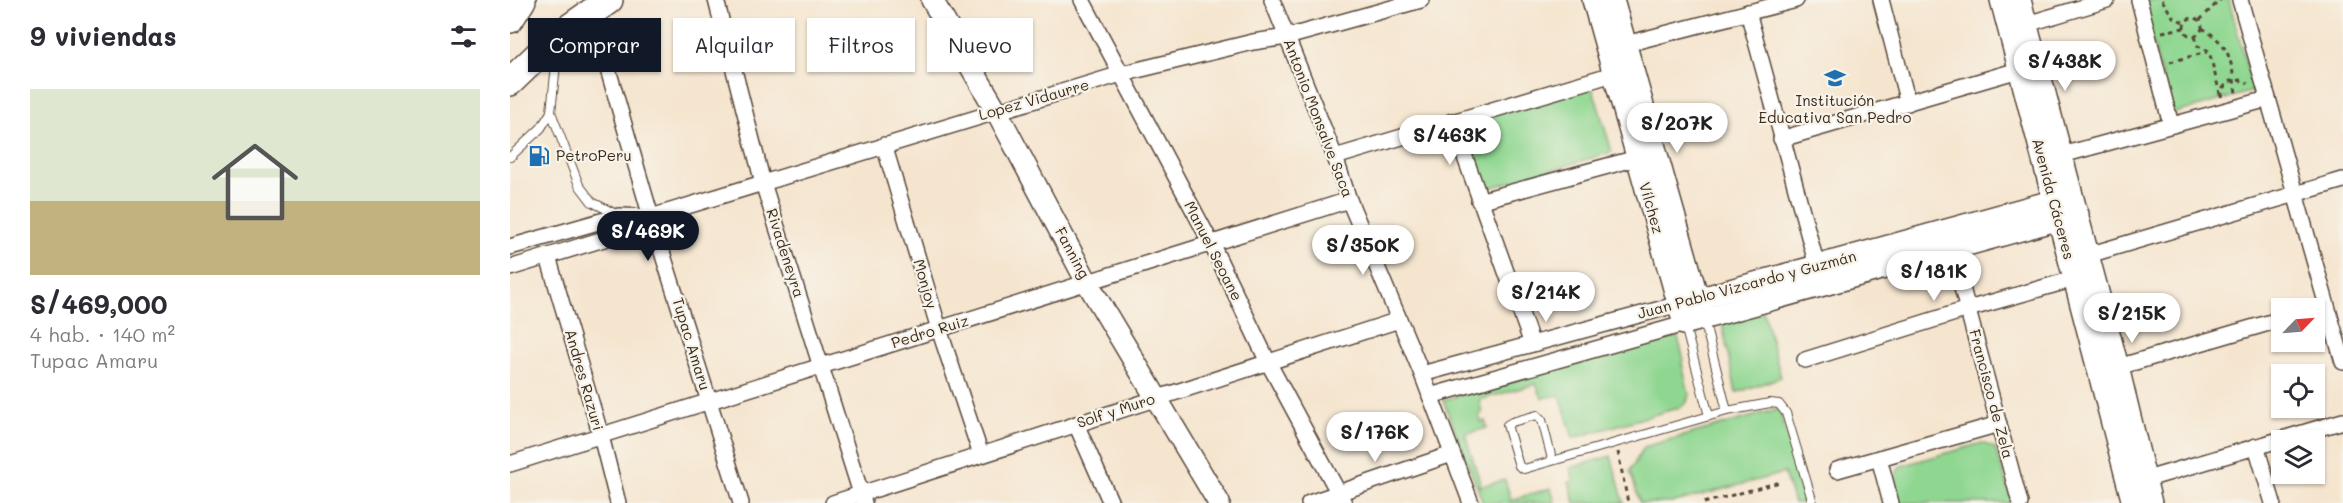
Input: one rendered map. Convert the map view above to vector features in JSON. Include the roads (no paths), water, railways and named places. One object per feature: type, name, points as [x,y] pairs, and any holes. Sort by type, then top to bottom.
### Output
[{"type":"highway","points":[[510,18],[522,0]]},
{"type":"highway","points":[[583,18],[600,6]]},
{"type":"highway","points":[[510,82],[528,65]]},
{"type":"street","name":"Rivadeneyra","points":[[716,0],[763,183],[863,498]]},
{"type":"street","name":"Fanning","points":[[932,0],[996,110],[1087,282],[1219,503]]},
{"type":"street","name":"Manuel Seoane","points":[[1082,0],[1211,243],[1268,362],[1342,498]]},
{"type":"street","name":"Antonio Monsalve Saca","points":[[1272,0],[1335,157],[1349,200],[1422,374],[1471,503]]},
{"type":"street","name":"Lopez Vidaurre","points":[[510,268],[623,233],[651,216],[996,110],[1121,74],[1253,42],[1287,37],[1421,0]]},
{"type":"street","name":"Vílchez","points":[[1593,0],[1637,158],[1691,312]]},
{"type":"street","name":"Vílchez","points":[[1613,0],[1626,44],[1691,312]]},
{"type":"street","points":[[1626,44],[1796,0]]},
{"type":"street","points":[[1881,0],[1908,103]]},
{"type":"street","name":"Avenida Cáceres","points":[[2001,0],[2062,155],[2066,207]]},
{"type":"street","name":"Avenida Cáceres","points":[[2020,0],[2027,24],[2028,67],[2066,207],[2078,265],[2135,489],[2151,503]]},
{"type":"street","points":[[2027,24],[2107,0]]},
{"type":"street","points":[[2139,0],[2171,125]]},
{"type":"street","points":[[2240,0],[2295,195],[2319,298]]},
{"type":"street","name":"Tupac Amaru","points":[[600,6],[651,216],[741,503]]},
{"type":"street","points":[[1748,12],[1817,266]]},
{"type":"street","points":[[1781,139],[2028,67]]},
{"type":"street","points":[[1335,157],[1613,74]]},
{"type":"street","points":[[2062,155],[2268,99]]},
{"type":"street","points":[[1452,121],[1532,344]]},
{"type":"street","name":"Monjoy","points":[[884,145],[939,329],[981,455]]},
{"type":"street","points":[[1479,201],[1637,158]]},
{"type":"street","points":[[1805,360],[1968,309],[2078,265],[2343,180]]},
{"type":"street","name":"Pedro Ruiz","points":[[510,464],[1349,200]]},
{"type":"street","name":"Juan Pablo Vizcardo y Guzmán","points":[[1430,396],[1691,312],[1817,266],[2066,207]]},
{"type":"street","name":"Juan Pablo Vizcardo y Guzmán","points":[[1422,374],[1532,344],[1691,312],[1952,251],[2066,207]]},
{"type":"street","name":"Lopez Vidaurre","points":[[510,247],[619,216],[651,216]]},
{"type":"street","name":"Francisco de Zela","points":[[1952,251],[2020,503]]},
{"type":"street","name":"Andres Razuri","points":[[548,257],[601,436],[618,503]]},
{"type":"street","name":"Avenida Cáceres","points":[[2078,265],[2118,367],[2135,489]]},
{"type":"street","points":[[2325,318],[2343,362]]},
{"type":"street","name":"Solf y Muro","points":[[833,503],[863,498],[981,455],[1399,320]]},
{"type":"street","points":[[2118,367],[2271,322]]},
{"type":"street","points":[[2135,489],[2256,446],[2343,421]]},
{"type":"street","points":[[1076,424],[1111,503]]},
{"type":"street","points":[[1837,470],[1999,424]]},
{"type":"street","points":[[2256,446],[2273,503]]},
{"type":"street","points":[[1309,503],[1342,498],[1452,454]]},
{"type":"street","points":[[1879,458],[1891,503]]},
{"type":"lane","points":[[510,157],[541,128],[551,112],[555,72]]},
{"type":"lane","points":[[551,112],[579,185],[591,202],[619,216]]},
{"type":"lane","name":"Vílchez","points":[[1691,312],[1727,411]]},
{"type":"lane","name":"Vílchez","points":[[1691,312],[1709,416]]},
{"type":"lane","points":[[1552,459],[1542,420],[1537,415],[1507,425],[1519,465],[1524,469],[1552,459],[1727,411],[1770,403],[1779,404],[1786,413],[1813,503]]},
{"type":"place","name":"Institución Educativa San Pedro","points":[[1835,78]]},
{"type":"place","name":"PetroPeru","points":[[539,156]]}]
